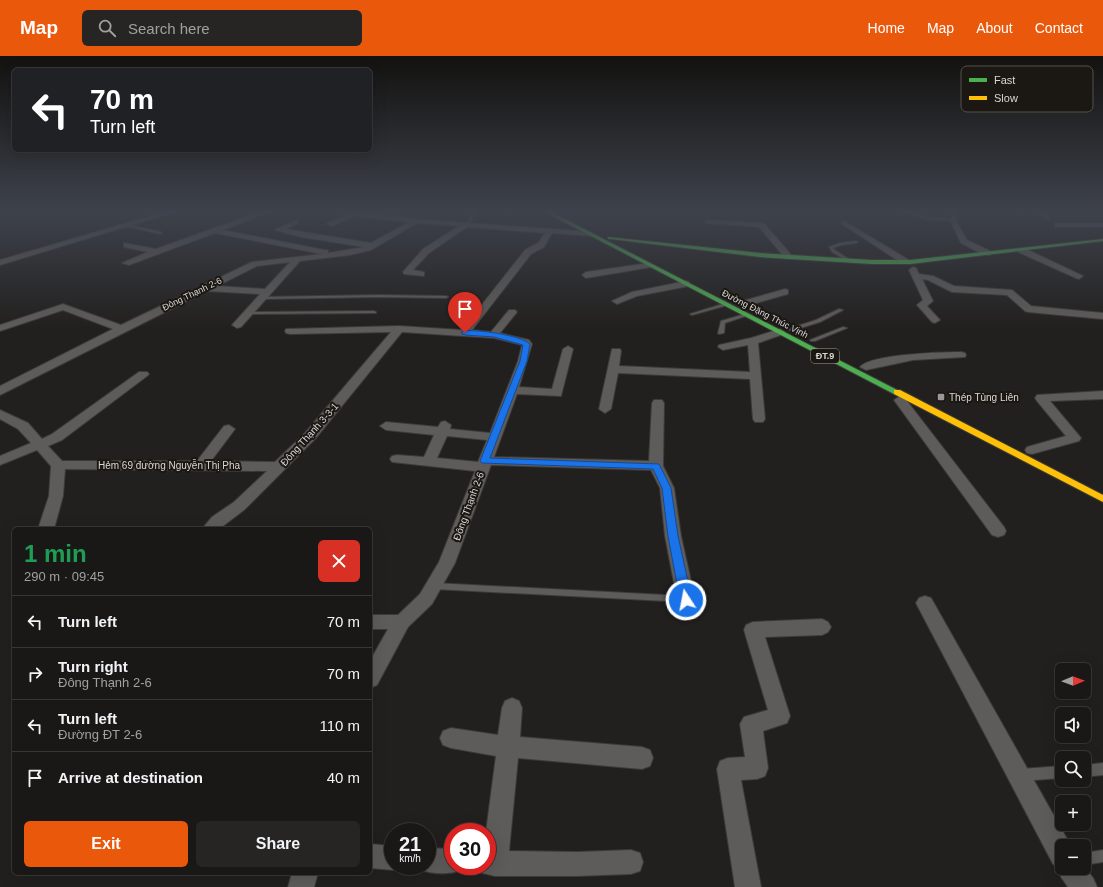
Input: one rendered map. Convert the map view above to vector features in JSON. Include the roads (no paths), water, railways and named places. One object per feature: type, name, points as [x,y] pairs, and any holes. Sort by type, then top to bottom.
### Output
[{"type":"main road","name":"Đường Đặng Thúc Vịnh","points":[[621,251],[1103,499]]},
{"type":"main road","name":"Đường Đặng Thúc Vịnh","points":[[636,251],[949,408]]},
{"type":"main road","points":[[730,251],[849,262],[908,262],[1012,251]]},
{"type":"main road","points":[[1029,448],[1046,457]]},
{"type":"street","points":[[0,264],[43,251]]},
{"type":"street","points":[[153,251],[158,252]]},
{"type":"street","points":[[126,263],[161,251]]},
{"type":"street","points":[[319,251],[336,254]]},
{"type":"street","name":"Đông Thạnh 2-6","points":[[0,391],[121,329],[255,264],[350,253],[357,251]]},
{"type":"street","points":[[421,274],[407,272],[426,251]]},
{"type":"street","points":[[465,333],[530,251]]},
{"type":"street","points":[[784,251],[789,257]]},
{"type":"street","points":[[890,251],[908,262],[928,301],[922,305],[935,320]]},
{"type":"street","points":[[983,251],[987,253]]},
{"type":"street","points":[[1022,251],[1044,262],[1061,267],[1079,276]]},
{"type":"street","points":[[237,325],[298,259]]},
{"type":"street","points":[[586,275],[649,265]]},
{"type":"street","points":[[916,276],[930,278],[952,290],[1009,292],[1028,309],[1103,316]]},
{"type":"street","points":[[618,301],[635,294],[686,284]]},
{"type":"street","points":[[206,288],[264,295]]},
{"type":"street","points":[[742,304],[786,292]]},
{"type":"street","points":[[0,328],[63,307],[121,329]]},
{"type":"street","points":[[0,322],[34,310]]},
{"type":"street","points":[[290,331],[399,329],[494,335],[512,312]]},
{"type":"street","name":"Đông Thạnh 3-3-1","points":[[212,527],[217,521],[239,506],[310,436],[399,329]]},
{"type":"street","points":[[723,346],[753,341],[780,332]]},
{"type":"street","name":"Đông Thạnh 2-6","points":[[372,676],[402,622],[426,599],[447,563],[512,390],[527,348],[527,344],[494,335]]},
{"type":"street","points":[[753,341],[759,419]]},
{"type":"street","points":[[512,390],[557,393],[568,348]]},
{"type":"street","points":[[605,409],[616,351]]},
{"type":"street","points":[[866,367],[891,360],[920,355],[961,355]]},
{"type":"street","points":[[613,369],[756,376]]},
{"type":"street","points":[[0,461],[57,437],[143,374]]},
{"type":"street","points":[[1029,448],[1074,438],[1041,398],[1103,395]]},
{"type":"street","points":[[905,397],[900,400],[998,531]]},
{"type":"street","points":[[658,403],[656,466],[667,488],[673,536],[686,600]]},
{"type":"street","points":[[0,414],[23,426],[58,465],[56,496],[47,527]]},
{"type":"street","points":[[386,426],[444,428],[494,436]]},
{"type":"street","points":[[430,461],[444,428]]},
{"type":"street","points":[[202,465],[229,429]]},
{"type":"street","points":[[397,460],[484,464],[656,466]]},
{"type":"street","name":"Hẻm 69 đường Nguyễn Thị Pha","points":[[58,465],[202,465],[279,467]]},
{"type":"street","points":[[925,603],[1055,842]]},
{"type":"street","points":[[372,622],[402,622]]},
{"type":"street","points":[[748,887],[728,769],[757,768],[752,724],[780,716],[754,630],[822,627]]},
{"type":"street","points":[[496,827],[512,708]]},
{"type":"street","points":[[451,738],[507,747],[642,758]]},
{"type":"street","points":[[372,856],[384,857]]},
{"type":"street","points":[[496,863],[631,862]]},
{"type":"street","points":[[301,887],[304,875]]},
{"type":"street","points":[[1075,875],[1084,887]]},
{"type":"lane","points":[[833,251],[849,262]]},
{"type":"lane","points":[[264,295],[446,297]]},
{"type":"lane","points":[[692,314],[726,304]]},
{"type":"lane","points":[[792,329],[818,321],[841,310]]},
{"type":"lane","points":[[248,313],[374,312]]},
{"type":"lane","points":[[721,333],[723,322],[747,315]]},
{"type":"lane","points":[[813,340],[845,328]]},
{"type":"lane","points":[[434,586],[686,600]]},
{"type":"lane","points":[[1091,770],[1103,769]]},
{"type":"lane","points":[[1019,776],[1055,773]]},
{"type":"lane","points":[[1091,858],[1103,856]]},
{"type":"place","name":"Thép Tùng Liên","points":[[941,397]]}]
